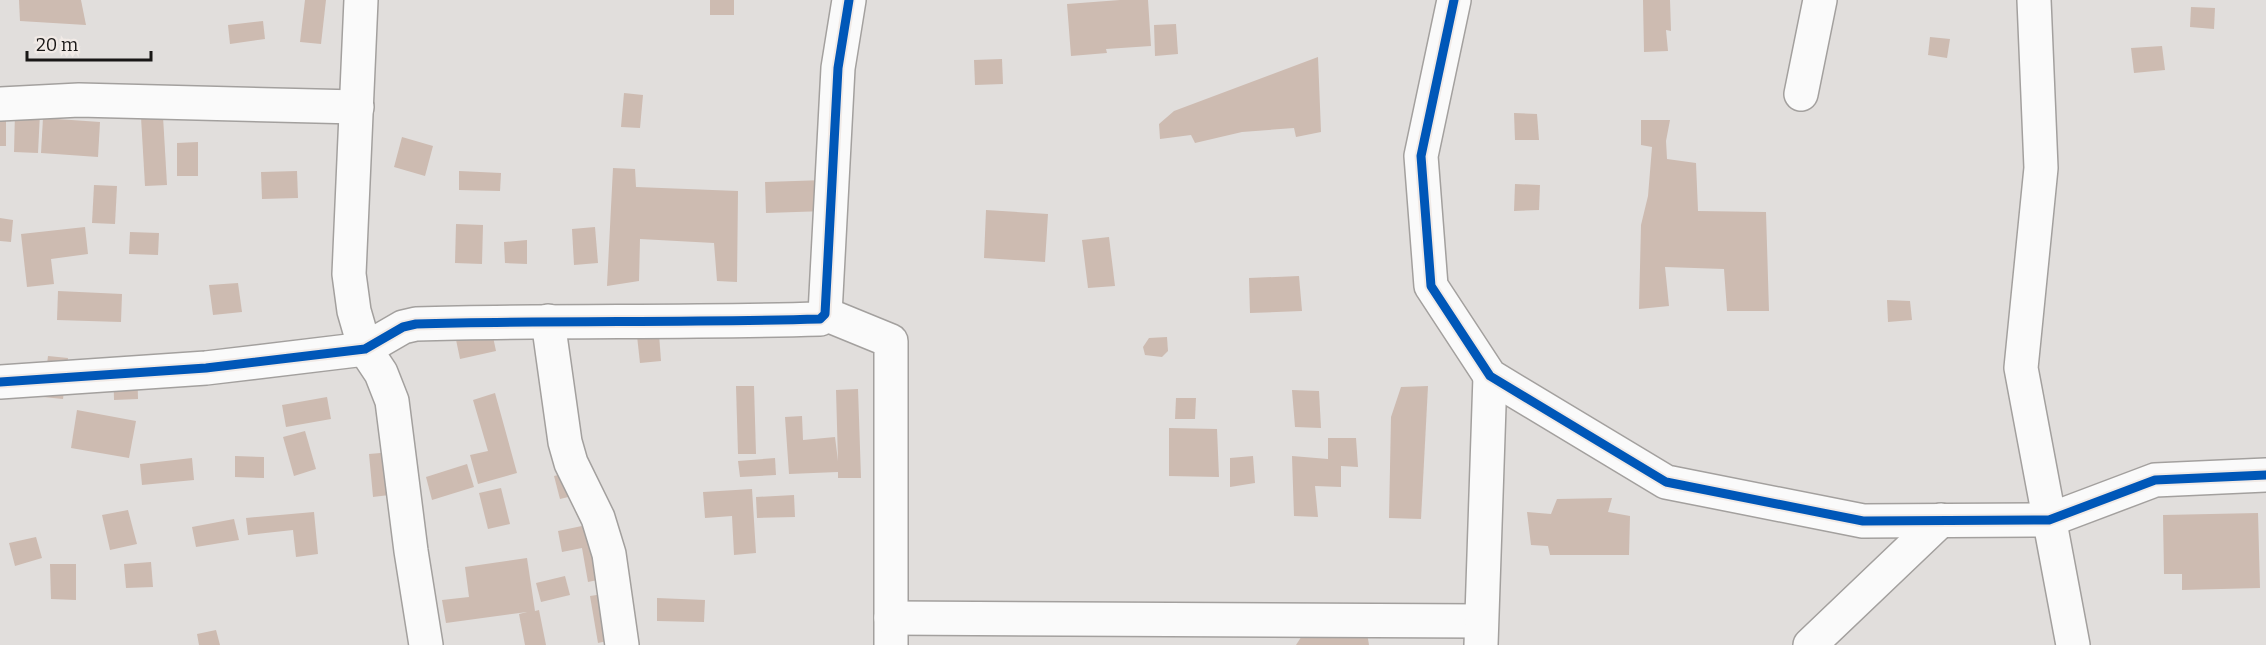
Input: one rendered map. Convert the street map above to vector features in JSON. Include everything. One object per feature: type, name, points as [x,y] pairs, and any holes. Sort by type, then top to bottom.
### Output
[{"type":"street","points":[[362,0],[349,274],[354,311],[365,349],[381,373],[392,401],[411,551],[426,645]]},
{"type":"street","points":[[0,382],[206,368],[365,349],[403,327],[416,324],[820,320],[825,314],[838,68],[849,0]]},
{"type":"street","points":[[1455,0],[1420,156],[1431,286],[1490,376],[1666,482],[1863,521],[2049,520],[2155,480],[2266,475]]},
{"type":"street","points":[[1801,94],[1820,0]]},
{"type":"street","points":[[2034,0],[2041,168],[2020,368],[2073,645]]},
{"type":"street","points":[[0,104],[79,100],[357,106]]},
{"type":"street","points":[[825,314],[891,342],[891,631],[1481,633],[1490,376]]},
{"type":"street","points":[[548,321],[566,442],[571,463],[598,518],[609,554],[622,645]]},
{"type":"street","points":[[1810,645],[1941,520]]},
{"type":"building","points":[[19,0],[81,0],[86,25],[20,21]]},
{"type":"building","points":[[305,0],[326,0],[321,44],[300,42]]},
{"type":"building","points":[[710,0],[734,0],[734,15],[710,15]]},
{"type":"building","points":[[1148,0],[1151,46],[1106,49],[1107,53],[1071,56],[1067,4]]},
{"type":"building","points":[[1643,0],[1670,0],[1671,31],[1666,30],[1668,51],[1644,52]]},
{"type":"building","points":[[2191,7],[2215,8],[2214,29],[2190,27]]},
{"type":"building","points":[[263,21],[265,39],[230,44],[228,25]]},
{"type":"building","points":[[1176,24],[1178,54],[1155,56],[1154,25]]},
{"type":"building","points":[[1930,37],[1950,39],[1947,58],[1928,55]]},
{"type":"building","points":[[2162,46],[2165,70],[2134,73],[2131,48]]},
{"type":"building","points":[[1318,57],[1321,132],[1296,137],[1294,128],[1242,132],[1195,143],[1191,135],[1160,139],[1159,124],[1174,111]]},
{"type":"building","points":[[1002,59],[1003,84],[975,85],[974,60]]},
{"type":"building","points":[[0,93],[6,93],[6,146],[0,146]]},
{"type":"building","points":[[624,93],[643,95],[640,128],[621,127]]},
{"type":"building","points":[[162,99],[167,185],[145,186],[140,100]]},
{"type":"building","points":[[15,112],[40,113],[38,153],[14,152]]},
{"type":"building","points":[[1514,113],[1537,114],[1539,140],[1515,140]]},
{"type":"building","points":[[43,118],[100,122],[98,157],[41,153]]},
{"type":"building","points":[[1641,120],[1670,120],[1666,141],[1667,159],[1696,163],[1698,211],[1766,212],[1769,311],[1727,311],[1724,269],[1665,267],[1669,306],[1639,309],[1641,225],[1648,196],[1652,147],[1641,145]]},
{"type":"building","points":[[402,137],[433,146],[425,176],[394,167]]},
{"type":"building","points":[[198,142],[198,176],[177,176],[177,143]]},
{"type":"building","points":[[613,168],[635,169],[636,187],[738,191],[737,282],[717,281],[714,243],[640,239],[639,281],[607,286]]},
{"type":"building","points":[[297,171],[298,198],[262,199],[261,172]]},
{"type":"building","points":[[459,171],[501,173],[500,191],[459,190]]},
{"type":"building","points":[[825,180],[826,211],[766,213],[765,182]]},
{"type":"building","points":[[1515,184],[1540,185],[1539,210],[1514,211]]},
{"type":"building","points":[[94,185],[117,186],[115,224],[92,223]]},
{"type":"building","points":[[986,210],[1048,214],[1045,262],[984,258]]},
{"type":"building","points":[[0,218],[13,220],[11,242],[0,241]]},
{"type":"building","points":[[456,224],[483,225],[482,264],[455,263]]},
{"type":"building","points":[[85,227],[88,254],[51,259],[54,284],[27,287],[21,234]]},
{"type":"building","points":[[595,227],[598,263],[574,265],[572,229]]},
{"type":"building","points":[[130,232],[159,233],[158,255],[129,254]]},
{"type":"building","points":[[1109,237],[1115,286],[1088,288],[1082,240]]},
{"type":"building","points":[[527,240],[527,264],[505,263],[504,242]]},
{"type":"building","points":[[1299,276],[1302,311],[1250,313],[1249,278]]},
{"type":"building","points":[[238,283],[242,312],[213,315],[209,285]]},
{"type":"building","points":[[58,291],[122,294],[121,322],[57,320]]},
{"type":"building","points":[[1887,300],[1910,301],[1912,320],[1888,322]]},
{"type":"building","points":[[489,318],[496,351],[460,359],[453,325]]},
{"type":"building","points":[[659,334],[661,361],[640,363],[637,336]]},
{"type":"building","points":[[1167,337],[1168,351],[1162,357],[1145,355],[1143,347],[1149,338]]},
{"type":"building","points":[[48,356],[68,358],[63,399],[43,397]]},
{"type":"building","points":[[137,358],[138,399],[114,400],[113,359]]},
{"type":"building","points":[[736,386],[754,386],[756,454],[738,454]]},
{"type":"building","points":[[1428,386],[1421,519],[1389,518],[1391,417],[1401,387]]},
{"type":"building","points":[[858,389],[861,478],[838,478],[838,472],[789,474],[785,417],[802,416],[803,440],[835,437],[838,461],[836,390]]},
{"type":"building","points":[[1292,390],[1319,391],[1321,428],[1295,427]]},
{"type":"building","points":[[495,393],[517,473],[478,484],[470,455],[488,451],[473,400]]},
{"type":"building","points":[[327,397],[331,419],[286,427],[282,405]]},
{"type":"building","points":[[1176,398],[1196,398],[1195,419],[1175,419]]},
{"type":"building","points":[[77,410],[136,421],[129,458],[71,448]]},
{"type":"building","points":[[1169,428],[1217,429],[1219,477],[1169,476]]},
{"type":"building","points":[[305,431],[316,469],[294,476],[283,437]]},
{"type":"building","points":[[1328,438],[1356,438],[1358,467],[1341,466],[1341,487],[1315,486],[1318,517],[1294,516],[1292,456],[1328,459]]},
{"type":"building","points":[[392,452],[397,494],[373,497],[369,454]]},
{"type":"building","points":[[235,456],[264,457],[264,478],[235,477]]},
{"type":"building","points":[[1253,456],[1255,483],[1230,487],[1230,458]]},
{"type":"building","points":[[192,458],[194,480],[142,485],[140,464]]},
{"type":"building","points":[[775,458],[776,475],[740,477],[738,461]]},
{"type":"building","points":[[467,464],[474,487],[432,500],[426,477]]},
{"type":"building","points":[[592,467],[597,490],[560,499],[554,476]]},
{"type":"building","points":[[501,488],[510,524],[488,529],[479,493]]},
{"type":"building","points":[[752,489],[756,553],[734,555],[732,516],[705,518],[703,492]]},
{"type":"building","points":[[794,495],[795,517],[757,518],[756,497]]},
{"type":"building","points":[[1612,498],[1608,512],[1630,516],[1629,555],[1550,555],[1548,546],[1531,545],[1527,512],[1551,514],[1557,499]]},
{"type":"building","points":[[128,510],[137,544],[110,550],[102,515]]},
{"type":"building","points":[[314,512],[318,554],[296,557],[293,530],[248,535],[246,518]]},
{"type":"building","points":[[2258,513],[2260,588],[2182,590],[2182,574],[2164,574],[2163,515]]},
{"type":"building","points":[[234,519],[239,540],[196,547],[192,527]]},
{"type":"building","points":[[601,522],[612,577],[588,582],[582,548],[562,552],[558,531]]},
{"type":"building","points":[[36,537],[42,558],[15,566],[9,543]]},
{"type":"building","points":[[527,558],[535,611],[539,610],[546,645],[525,645],[519,614],[527,612],[446,623],[442,600],[469,597],[465,567]]},
{"type":"building","points":[[151,562],[153,587],[126,588],[124,564]]},
{"type":"building","points":[[50,564],[76,564],[76,600],[51,599]]},
{"type":"building","points":[[565,576],[570,595],[541,602],[536,583]]},
{"type":"building","points":[[610,593],[617,639],[598,643],[590,596]]},
{"type":"building","points":[[657,598],[705,600],[704,622],[657,621]]},
{"type":"building","points":[[1311,622],[1367,633],[1369,645],[1296,645]]},
{"type":"building","points":[[216,630],[220,645],[199,645],[197,634]]},
{"type":"cycle path","points":[[0,382],[206,368],[365,349],[403,327],[416,324],[820,319],[825,314],[838,68],[849,0]]},
{"type":"cycle path","points":[[1454,0],[1421,156],[1431,286],[1490,376],[1666,482],[1863,521],[2049,520],[2155,480],[2266,475]]}]
